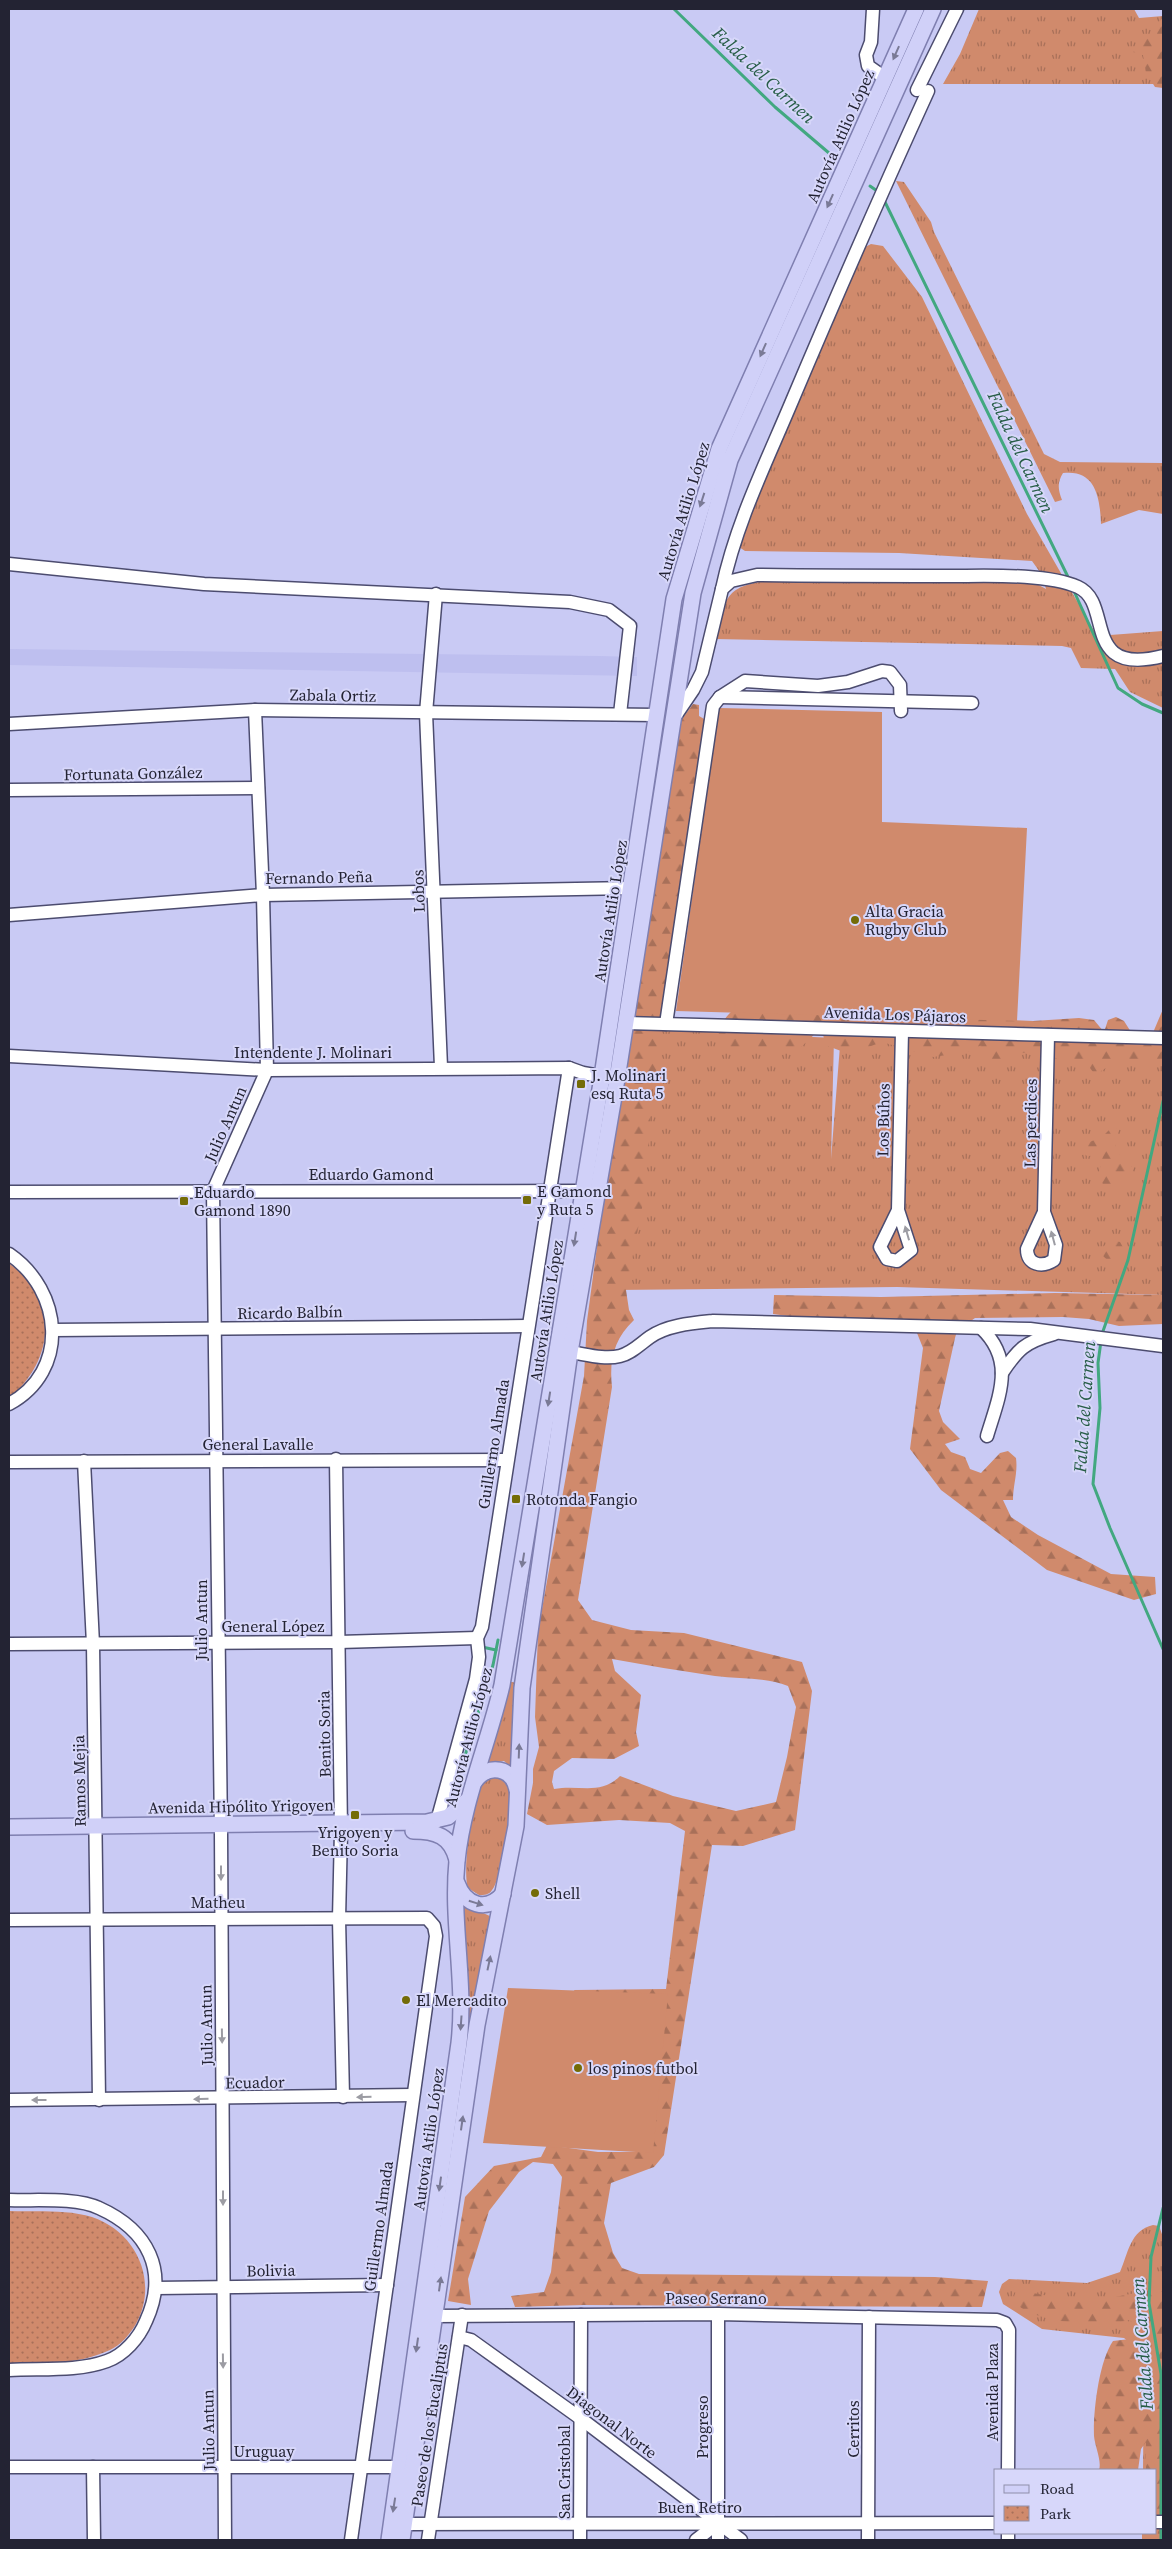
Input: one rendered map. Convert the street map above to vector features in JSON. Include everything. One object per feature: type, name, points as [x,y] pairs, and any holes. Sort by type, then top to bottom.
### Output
[{"type":"main road","name":"Autovía Atilio López","points":[[402,2540],[477,2025],[516,1826],[522,1688],[610,1077],[631,888],[674,599],[719,449],[916,9]]},
{"type":"main road","name":"Autovía Atilio López","points":[[389,2540],[462,2020],[456,1882],[457,1862],[468,1800],[489,1738],[502,1686],[583,1191],[610,1077],[626,1023],[693,593],[730,460],[933,9]]},
{"type":"main road","points":[[474,1781],[483,1772],[496,1769],[513,1779],[517,1794]]},
{"type":"main road","points":[[437,1821],[448,1817],[468,1800]]},
{"type":"main road","name":"Avenida Hipólito Yrigoyen","points":[[9,1836],[96,1831],[341,1826],[437,1821]]},
{"type":"main road","name":"Avenida Hipólito Yrigoyen","points":[[341,1826],[436,1832],[449,1842],[454,1850],[457,1862]]},
{"type":"main road","name":"Avenida Hipólito Yrigoyen","points":[[9,1827],[96,1831]]},
{"type":"main road","points":[[456,1882],[463,1896],[473,1904],[487,1906],[503,1894]]},
{"type":"street","points":[[873,9],[871,42],[866,55],[868,66],[884,78]]},
{"type":"street","points":[[674,718],[693,690],[702,672],[729,559],[751,496],[958,9]]},
{"type":"street","points":[[9,564],[204,584],[436,594],[570,602],[594,606],[616,614],[630,626],[620,714]]},
{"type":"street","points":[[722,589],[731,581],[757,575],[998,576],[1055,581],[1079,587],[1091,599],[1103,640],[1114,652],[1138,660],[1163,656]]},
{"type":"street","name":"Lobos","points":[[436,594],[426,713],[441,1068]]},
{"type":"street","points":[[666,1024],[713,706],[720,697],[745,681],[818,686],[848,682],[882,671],[890,672],[900,685],[901,706]]},
{"type":"street","points":[[720,697],[901,706],[972,703]]},
{"type":"street","name":"Zabala Ortiz","points":[[9,724],[255,710],[657,714]]},
{"type":"street","name":"Julio Antun","points":[[225,2540],[222,2287],[223,2098],[213,1191],[266,1070],[263,895],[255,710]]},
{"type":"street","name":"Fortunata González","points":[[9,790],[258,788]]},
{"type":"street","name":"Fernando Peña","points":[[9,915],[263,895],[631,888]]},
{"type":"street","name":"Avenida Los Pájaros","points":[[626,1023],[1163,1038]]},
{"type":"street","name":"Los Búhos","points":[[898,1210],[902,1031]]},
{"type":"street","name":"Las perdices","points":[[1044,1212],[1048,1034]]},
{"type":"street","name":"Intendente J. Molinari","points":[[9,1056],[266,1070],[569,1068],[583,1073],[610,1077]]},
{"type":"street","name":"Guillermo Almada","points":[[437,1821],[479,1666],[477,1638],[482,1627],[527,1326],[569,1068]]},
{"type":"street","name":"Eduardo Gamond","points":[[9,1192],[583,1191]]},
{"type":"street","points":[[9,1254],[22,1263],[43,1289],[49,1304],[53,1330],[49,1356],[37,1380],[18,1400],[9,1404]]},
{"type":"street","points":[[570,1352],[604,1357],[620,1356],[631,1351],[651,1336],[669,1329],[713,1321],[1030,1329],[1108,1341],[1163,1346]]},
{"type":"street","name":"Ricardo Balbín","points":[[53,1330],[527,1326]]},
{"type":"street","points":[[981,1328],[990,1337],[999,1351],[1002,1373],[1002,1385],[987,1436]]},
{"type":"street","points":[[1002,1373],[1024,1345],[1037,1339],[1060,1333]]},
{"type":"street","name":"Benito Soria","points":[[336,1460],[341,1826],[339,1919],[343,2097]]},
{"type":"street","name":"General Lavalle","points":[[9,1462],[507,1460]]},
{"type":"street","name":"Ramos Mejia","points":[[84,1461],[93,1644],[99,2100]]},
{"type":"street","name":"General López","points":[[9,1644],[339,1642],[477,1638]]},
{"type":"street","name":"Guillermo Almada","points":[[351,2540],[436,1936],[434,1926],[427,1918]]},
{"type":"street","name":"Matheu","points":[[9,1920],[427,1918]]},
{"type":"street","name":"Ecuador","points":[[9,2100],[412,2096]]},
{"type":"street","points":[[9,2200],[79,2203],[97,2207],[129,2226],[149,2253],[156,2271],[156,2288],[143,2328],[132,2344],[108,2361],[80,2367],[9,2370]]},
{"type":"street","name":"Bolivia","points":[[156,2288],[386,2285]]},
{"type":"street","name":"Paseo Serrano","points":[[435,2316],[718,2314],[997,2320]]},
{"type":"street","name":"Progreso","points":[[718,2314],[718,2540]]},
{"type":"street","name":"Paseo de los Eucaliptus","points":[[428,2540],[462,2315]]},
{"type":"street","name":"San Cristobal","points":[[580,2540],[581,2315]]},
{"type":"street","name":"Cerritos","points":[[868,2540],[869,2317]]},
{"type":"street","name":"Avenida Plaza","points":[[997,2320],[1004,2323],[1009,2330],[1008,2469]]},
{"type":"street","name":"Diagonal Norte","points":[[459,2337],[471,2340],[580,2418],[741,2540]]},
{"type":"street","name":"Uruguay","points":[[9,2467],[400,2467]]},
{"type":"street","points":[[93,2467],[94,2540]]},
{"type":"street","name":"Buen Retiro","points":[[405,2524],[994,2522]]},
{"type":"street","points":[[696,2540],[718,2523]]},
{"type":"shaded area","points":[[9,649],[637,657],[637,676],[9,665]]},
{"type":"green space","points":[[979,9],[1134,9],[1139,18],[1163,16],[1163,84],[943,84],[960,54]]},
{"type":"green space","points":[[1163,17],[1163,88],[1155,87],[1146,73],[1143,55],[1133,52],[1134,47],[1152,32]]},
{"type":"green space","points":[[896,181],[904,182],[931,222],[934,232],[1044,454],[1060,462],[1163,463],[1163,514],[1139,510],[1101,524],[1099,504],[1094,487],[1083,476],[1074,473],[1063,473],[1059,486],[1062,500],[1055,502]]},
{"type":"green space","points":[[871,244],[883,246],[922,297],[1027,514],[1097,636],[1163,631],[1163,708],[1130,692],[1115,669],[1081,668],[1071,648],[1062,646],[715,639],[724,606],[733,592],[741,587],[766,581],[985,580],[1037,584],[1046,589],[1042,575],[1032,561],[899,553],[745,551],[739,547],[751,506],[865,247]]},
{"type":"green space","points":[[693,704],[699,705],[699,716],[706,720],[652,1100],[644,1198],[626,1290],[629,1310],[634,1320],[617,1342],[612,1359],[612,1387],[578,1600],[592,1620],[631,1630],[684,1633],[802,1662],[812,1691],[795,1830],[743,1846],[712,1845],[664,2155],[654,2167],[611,2183],[604,2223],[613,2253],[622,2268],[639,2274],[935,2277],[988,2281],[982,2307],[584,2305],[515,2307],[511,2296],[544,2292],[551,2272],[562,2177],[553,2164],[533,2162],[519,2172],[489,2211],[468,2279],[471,2305],[448,2301],[465,2197],[494,2166],[541,2157],[547,2145],[598,2152],[644,2152],[574,1990],[666,1989],[685,1831],[670,1823],[619,1820],[547,1825],[527,1814],[533,1783],[533,1769],[539,1747],[535,1717],[538,1631],[584,1376],[587,1321],[598,1239],[677,726]],"holes":[[[612,1659],[715,1676],[761,1680],[788,1686],[796,1707],[776,1802],[736,1811],[673,1796],[620,1776],[605,1786],[597,1788],[554,1789],[552,1782],[554,1771],[572,1758],[614,1759],[639,1746],[636,1732],[641,1695],[615,1671]]]},
{"type":"green space","name":"Alta Gracia Rugby Club","points":[[719,708],[882,712],[882,822],[1027,828],[1017,1021],[676,1011]]},
{"type":"green space","points":[[735,1008],[1033,1021],[1079,1018],[1094,1020],[1104,1032],[1108,1020],[1116,1017],[1124,1021],[1131,1032],[1152,1035],[1163,1009],[1163,1059],[1112,1064],[1098,1073],[1093,1072],[1087,1064],[1019,1052],[993,1065],[982,1058],[982,1045],[967,1052],[933,1057],[882,1042],[849,1054],[825,1045],[823,1034],[816,1033],[801,1047],[730,1047],[719,1041],[719,1030],[725,1019]]},
{"type":"green space","points":[[653,1029],[834,1038],[831,1159],[841,1033],[1163,1042],[1163,1295],[897,1287],[615,1290]]},
{"type":"green space","points":[[1113,1126],[1118,1129],[1115,1152],[1130,1160],[1132,1174],[1125,1186],[1105,1187],[1098,1177],[1103,1155],[1087,1156],[1082,1152],[1082,1145],[1102,1137]]},
{"type":"green space","points":[[1112,1240],[1120,1242],[1125,1251],[1123,1259],[1114,1266],[1103,1256],[1104,1246]]},
{"type":"green space","points":[[9,1263],[27,1278],[38,1296],[44,1312],[45,1328],[44,1343],[32,1373],[9,1398]]},
{"type":"green space","points":[[1055,1293],[1163,1295],[1163,1324],[1119,1326],[1089,1319],[1063,1317],[975,1318],[957,1331],[955,1338],[939,1411],[943,1422],[960,1439],[945,1444],[951,1452],[965,1457],[970,1469],[981,1473],[1000,1453],[1008,1451],[1016,1458],[1013,1500],[1003,1500],[1011,1517],[1038,1535],[1111,1574],[1155,1577],[1156,1594],[1134,1600],[1047,1570],[941,1490],[910,1449],[923,1348],[917,1333],[773,1314],[774,1295],[881,1297]]},
{"type":"green space","points":[[507,1681],[517,1683],[514,1770],[504,1761],[485,1764]]},
{"type":"green space","points":[[488,1775],[503,1778],[507,1784],[509,1788],[509,1809],[503,1857],[496,1883],[489,1893],[479,1895],[468,1888],[466,1880],[467,1853],[476,1796]]},
{"type":"green space","points":[[463,1904],[492,1917],[468,2032]]},
{"type":"green space","name":"los pinos futbol","points":[[508,1988],[668,1994],[653,2153],[483,2143]]},
{"type":"green space","points":[[9,2211],[82,2214],[108,2224],[132,2246],[140,2260],[144,2276],[143,2308],[136,2324],[118,2345],[98,2355],[73,2361],[9,2364]]},
{"type":"green space","points":[[1153,2225],[1159,2226],[1163,2237],[1163,2540],[1142,2540],[1142,2534],[1157,2534],[1157,2469],[1143,2469],[1144,2367],[1136,2348],[1124,2338],[1042,2329],[1003,2304],[999,2292],[1002,2284],[1009,2279],[1087,2283],[1120,2272],[1131,2244],[1139,2232]]},
{"type":"green space","points":[[1156,2289],[1163,2292],[1163,2540],[1158,2540],[1157,2469],[1146,2469],[1146,2442],[1141,2449],[1138,2469],[1099,2469],[1094,2436],[1098,2387],[1108,2350],[1113,2341],[1146,2337],[1136,2324],[1129,2320],[1102,2324],[1067,2322],[1034,2314],[1021,2308],[1012,2300],[1016,2292],[1023,2291],[1084,2303]]},
{"type":"waterway","name":"Falda del Carmen","points":[[674,9],[775,107],[836,159]]},
{"type":"waterway","name":"Falda del Carmen","points":[[870,186],[880,193]]},
{"type":"waterway","name":"Falda del Carmen","points":[[883,198],[1069,579]]},
{"type":"waterway","name":"Falda del Carmen","points":[[1073,589],[1118,688],[1142,704],[1163,713]]},
{"type":"waterway","name":"Falda del Carmen","points":[[1102,1334],[1128,1260],[1163,1101]]},
{"type":"waterway","name":"Falda del Carmen","points":[[1101,1341],[1098,1363],[1100,1408],[1093,1484],[1110,1528],[1163,1649]]},
{"type":"waterway","points":[[452,1798],[493,1665],[498,1640]]},
{"type":"waterway","points":[[482,1647],[496,1650]]},
{"type":"waterway","name":"Falda del Carmen","points":[[1161,2520],[1161,2374],[1149,2303],[1151,2257],[1163,2208]]},
{"type":"waterway","name":"Falda del Carmen","points":[[1161,2526],[1161,2540]]},
{"type":"place","name":"Alta Gracia Rugby Club","points":[[855,920]]},
{"type":"place","name":"J. Molinari esq Ruta 5","points":[[581,1084]]},
{"type":"place","name":"E Gamond y Ruta 5","points":[[527,1200]]},
{"type":"place","name":"Eduardo Gamond 1890","points":[[184,1201]]},
{"type":"place","name":"Rotonda Fangio","points":[[516,1499]]},
{"type":"place","name":"Yrigoyen y Benito Soria","points":[[355,1815]]},
{"type":"place","name":"Shell","points":[[535,1893]]},
{"type":"place","name":"El Mercadito","points":[[406,2000]]},
{"type":"place","name":"los pinos futbol","points":[[578,2068]]}]
